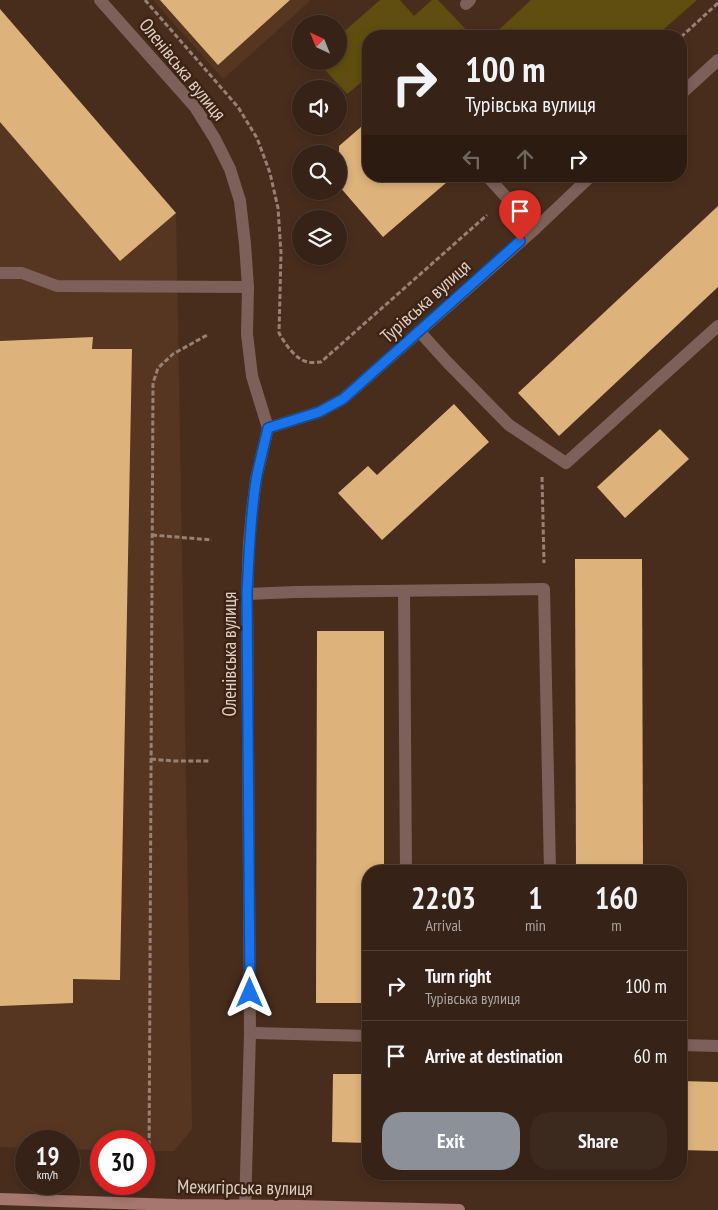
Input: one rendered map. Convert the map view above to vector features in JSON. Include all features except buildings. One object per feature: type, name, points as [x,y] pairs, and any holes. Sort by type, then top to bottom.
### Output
[{"type":"street","name":"Оленівська вулиця","points":[[100,0],[194,107],[215,139],[230,169],[240,201],[245,244],[248,287],[247,334],[252,376],[268,428],[256,479],[249,543],[247,594],[250,1033],[245,1208]]},
{"type":"street","points":[[687,88],[718,60]]},
{"type":"street","points":[[492,182],[534,228]]},
{"type":"street","name":"Турівська вулиця","points":[[268,428],[319,412],[343,399],[585,182]]},
{"type":"street","points":[[0,273],[22,273],[58,286],[248,287]]},
{"type":"street","points":[[419,331],[448,364],[509,425],[566,464],[718,326]]},
{"type":"street","points":[[247,594],[544,589],[550,865]]},
{"type":"street","points":[[404,591],[406,865]]},
{"type":"street","points":[[250,1033],[362,1036]]},
{"type":"street","points":[[687,1045],[718,1046]]},
{"type":"street","name":"Межигірська вулиця","points":[[0,1199],[245,1208],[459,1210]]},
{"type":"path","points":[[145,0],[238,107],[257,138],[270,173],[278,208],[281,253],[279,334],[296,355],[308,362],[321,362],[506,198]]},
{"type":"path","points":[[687,31],[718,3]]},
{"type":"path","points":[[149,1130],[153,383],[158,368],[173,354],[209,334]]},
{"type":"path","points":[[542,473],[544,589]]},
{"type":"path","points":[[152,535],[212,540]]},
{"type":"path","points":[[151,759],[210,762]]},
{"type":"shaded area","points":[[153,0],[311,0],[292,15],[292,17],[223,79]]},
{"type":"shaded area","points":[[380,0],[400,0],[414,16],[432,0],[438,0],[466,30],[362,30],[362,82],[347,94],[347,80],[334,80],[325,70],[348,70],[348,28]]},
{"type":"shaded area","points":[[531,0],[697,0],[663,30],[498,30]]},
{"type":"shaded area","points":[[0,9],[176,213],[192,1129],[174,1151],[155,1151],[155,1130],[90,1130],[90,1150],[80,1149],[80,1130],[15,1130],[15,1148],[0,1147]]},
{"type":"route","points":[[250,993],[247,594],[249,543],[256,479],[268,428],[319,412],[343,399],[520,241]]}]
